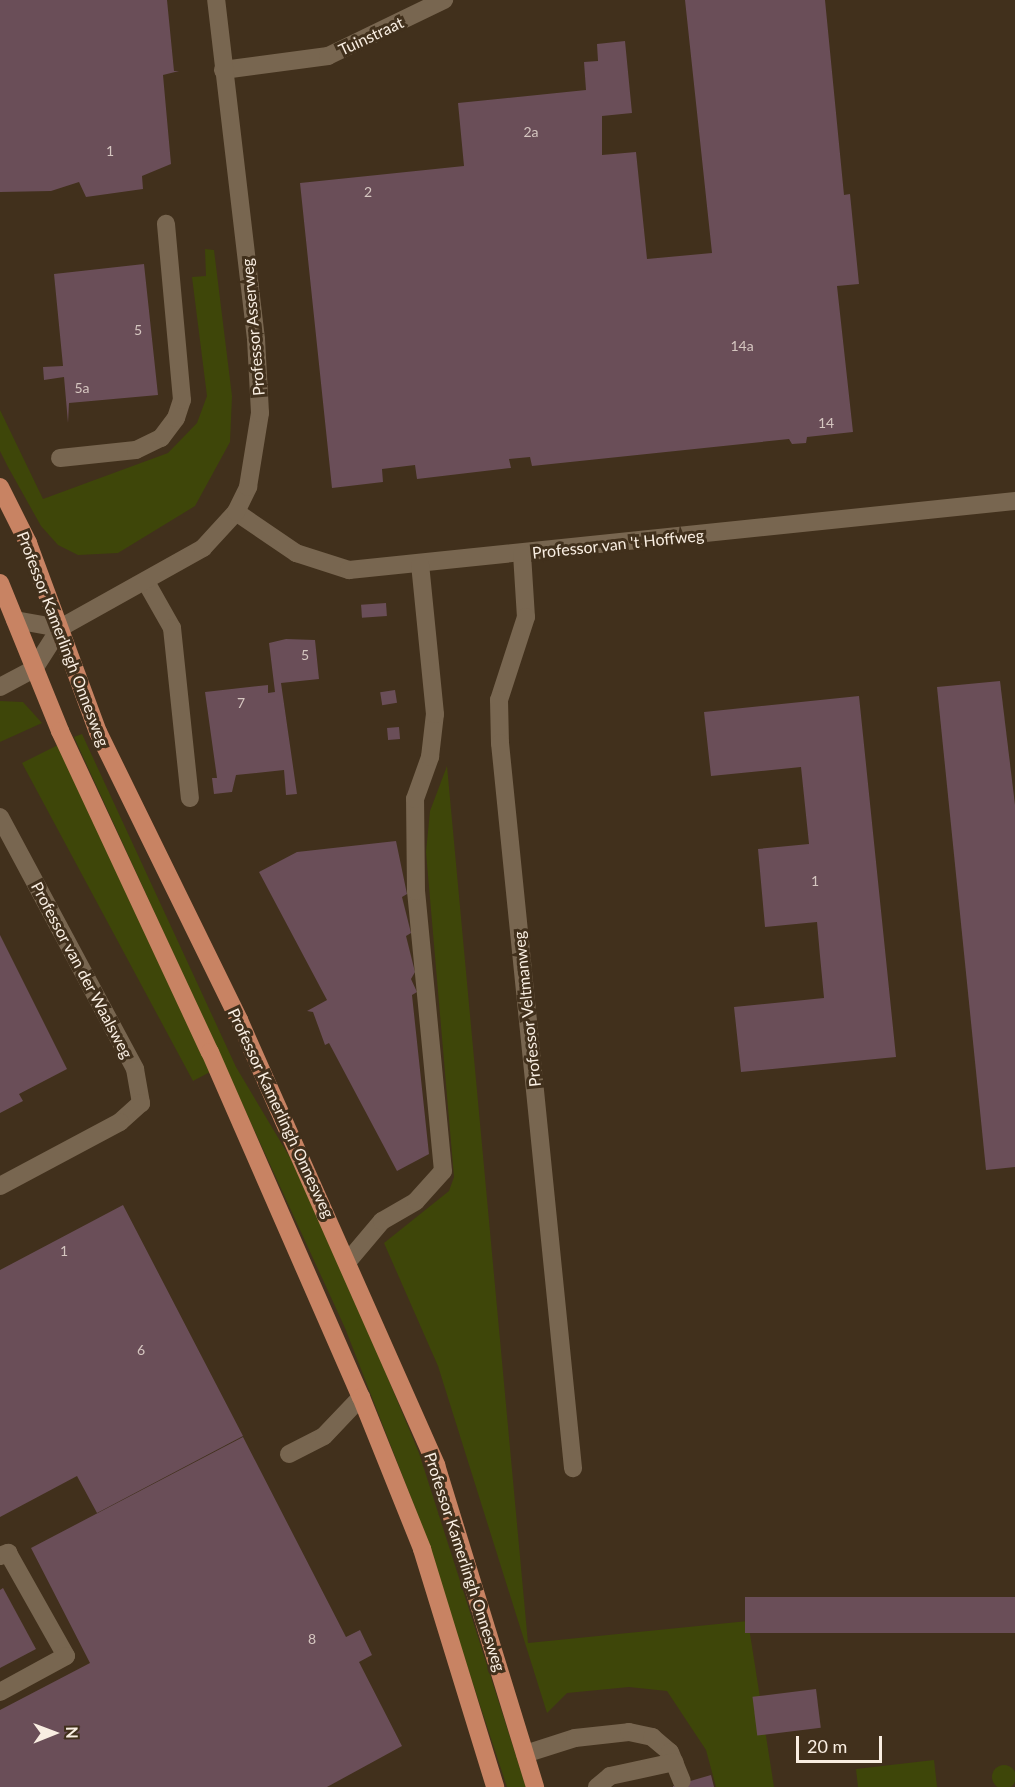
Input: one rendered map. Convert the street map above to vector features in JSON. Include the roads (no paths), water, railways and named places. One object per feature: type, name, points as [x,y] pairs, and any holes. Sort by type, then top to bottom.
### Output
[{"type":"main road","name":"Professor Kamerlingh Onnesweg","points":[[0,487],[60,628],[98,732],[349,1260],[436,1465],[535,1787]]},
{"type":"main road","name":"Professor Kamerlingh Onnesweg","points":[[0,583],[34,669],[361,1397],[422,1549],[495,1787]]},
{"type":"street","name":"Professor Asserweg","points":[[34,669],[60,628],[146,582],[203,548],[236,512],[248,487],[260,413],[216,0]]},
{"type":"street","name":"Tuinstraat","points":[[223,70],[328,56],[444,0]]},
{"type":"street","points":[[60,458],[136,450],[161,438],[176,418],[182,400],[166,224]]},
{"type":"street","name":"Professor van 't Hoffweg","points":[[236,512],[326,567],[420,565],[1015,501]]},
{"type":"street","name":"Professor Veltmanweg","points":[[522,554],[526,617],[499,700],[500,743],[573,1467]]},
{"type":"street","points":[[349,1260],[382,1221],[416,1201],[443,1171],[416,891],[415,800],[430,757],[435,714],[420,565]]},
{"type":"street","points":[[146,582],[172,628],[190,798]]},
{"type":"street","points":[[15,620],[60,628]]},
{"type":"street","points":[[0,687],[34,669]]},
{"type":"street","name":"Professor van der Waalsweg","points":[[0,817],[135,1069],[141,1103],[120,1122],[0,1186]]},
{"type":"street","points":[[289,1454],[324,1436],[361,1397]]},
{"type":"street","points":[[0,1557],[8,1552],[66,1656],[0,1692]]},
{"type":"street","points":[[525,1754],[575,1738],[628,1732],[652,1737],[675,1762],[682,1781]]},
{"type":"street","points":[[597,1787],[610,1776],[675,1762]]}]
